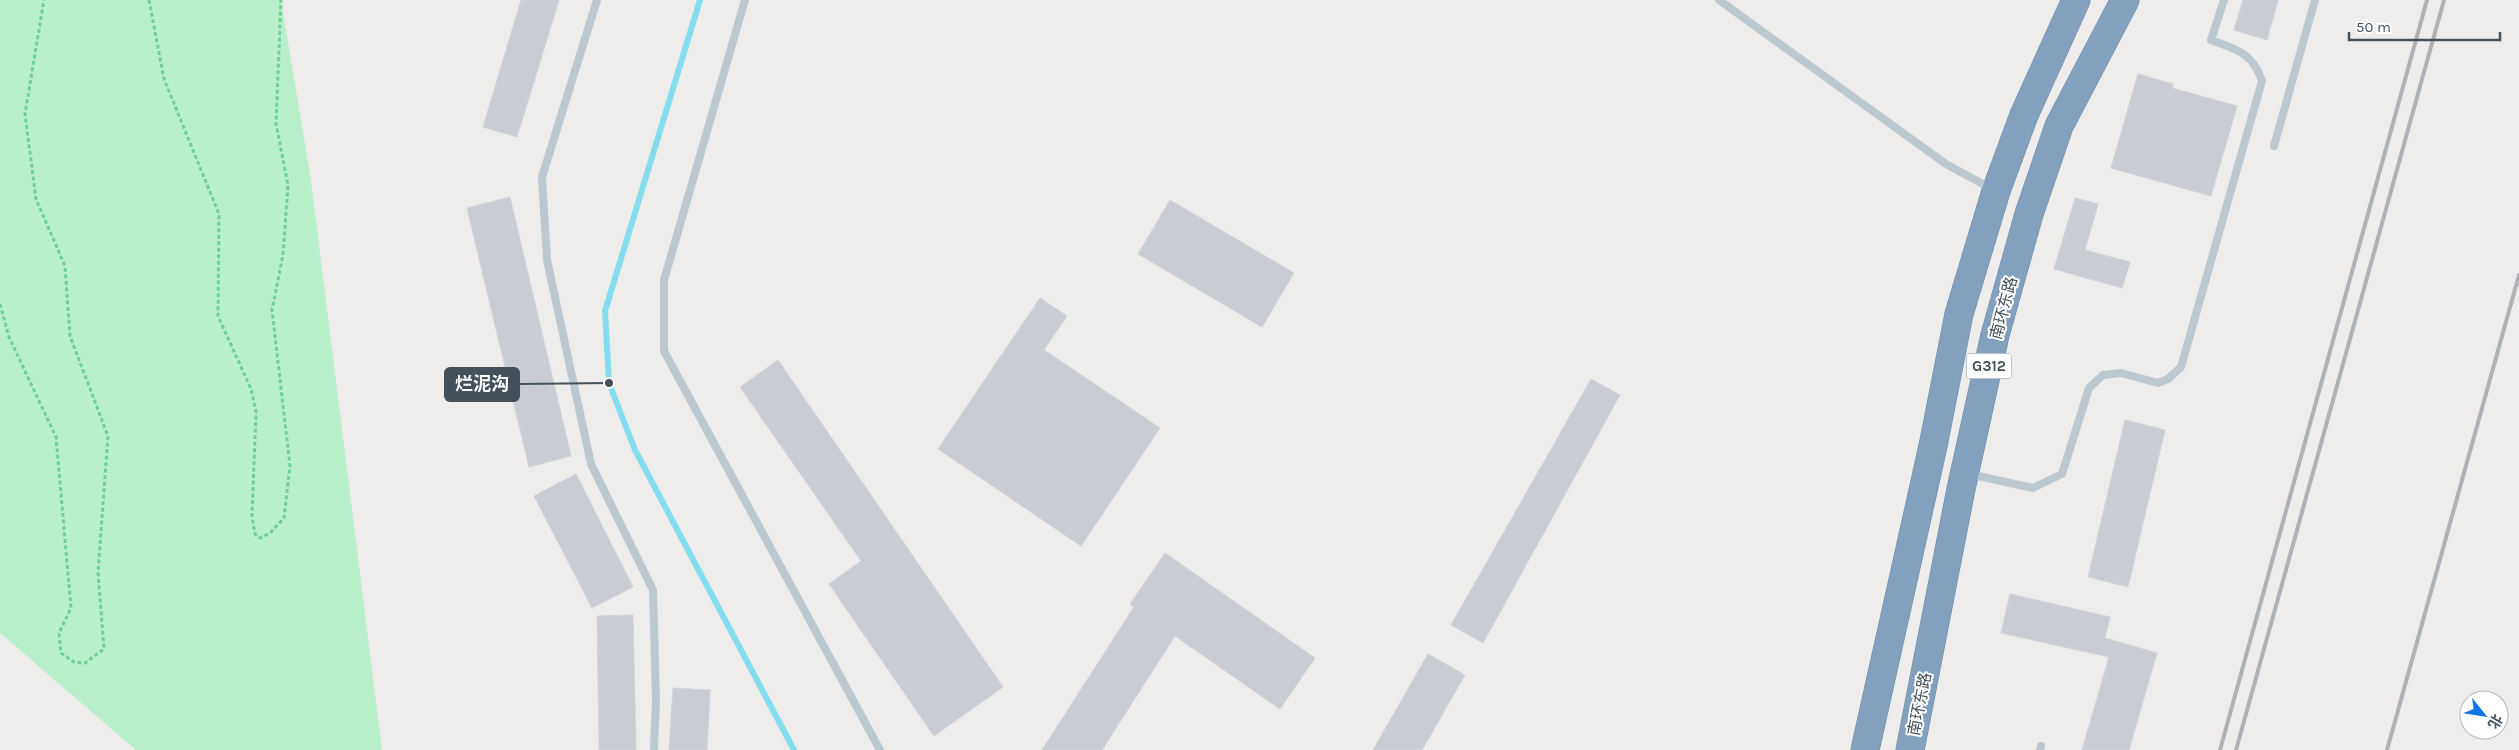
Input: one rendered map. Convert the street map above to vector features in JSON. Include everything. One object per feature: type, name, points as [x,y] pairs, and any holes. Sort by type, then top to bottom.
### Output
[{"type":"highway","name":"G312","points":[[1865,750],[1931,455],[1959,314],[1996,191],[2024,114],[2076,0]]},
{"type":"highway","name":"南环东路","points":[[1910,750],[1965,473],[1995,335],[2032,206],[2059,126],[2125,0]]},
{"type":"lane","points":[[597,0],[542,177],[547,260],[591,464],[653,590],[656,700],[654,750]]},
{"type":"lane","points":[[745,0],[664,280],[664,351],[880,750]]},
{"type":"lane","points":[[1719,0],[1946,164],[1996,191]]},
{"type":"lane","points":[[1965,473],[2034,488],[2048,482],[2062,474],[2090,388],[2103,375],[2121,373],[2158,383],[2168,379],[2182,367],[2262,81],[2258,68],[2244,53],[2211,40],[2224,0]]},
{"type":"lane","points":[[2274,146],[2315,0]]},
{"type":"path","points":[[0,304],[9,338],[56,437],[71,608],[59,633],[61,653],[74,662],[85,664],[104,649],[98,572],[108,436],[70,336],[65,266],[36,199],[25,114],[44,0]]},
{"type":"path","points":[[149,0],[164,79],[219,214],[218,316],[251,389],[256,412],[252,516],[255,534],[260,538],[270,533],[284,518],[290,466],[272,310],[283,254],[288,185],[276,124],[281,0]]},
{"type":"green space","points":[[0,0],[281,0],[310,173],[382,750],[136,750],[0,633]]},
{"type":"building","points":[[521,0],[559,0],[517,137],[483,127]]},
{"type":"building","points":[[2243,0],[2278,0],[2267,40],[2234,30]]},
{"type":"building","points":[[2138,74],[2173,84],[2172,88],[2237,106],[2211,196],[2111,168]]},
{"type":"building","points":[[510,197],[571,456],[529,467],[467,208]]},
{"type":"building","points":[[2075,198],[2098,204],[2085,250],[2130,262],[2122,288],[2054,269]]},
{"type":"building","points":[[1170,200],[1294,273],[1262,327],[1138,254]]},
{"type":"building","points":[[1040,298],[1067,316],[1044,350],[1160,428],[1081,546],[938,449]]},
{"type":"building","points":[[778,360],[1003,687],[934,736],[829,584],[861,561],[740,387]]},
{"type":"building","points":[[1591,379],[1620,395],[1483,643],[1451,625]]},
{"type":"building","points":[[2125,420],[2165,430],[2128,587],[2088,577]]},
{"type":"building","points":[[576,474],[633,587],[592,608],[534,496]]},
{"type":"building","points":[[1165,553],[1315,658],[1280,709],[1175,636],[1102,750],[1042,750],[1134,607],[1130,604]]},
{"type":"building","points":[[2010,594],[2110,617],[2105,638],[2157,653],[2129,750],[2082,750],[2109,657],[2001,633]]},
{"type":"building","points":[[633,615],[636,750],[599,750],[597,616]]},
{"type":"building","points":[[1428,654],[1465,675],[1422,750],[1373,750]]},
{"type":"building","points":[[673,688],[710,690],[707,750],[669,750]]},
{"type":"waterway","points":[[700,0],[605,311],[609,383],[635,450],[794,750]]},
{"type":"railway","points":[[2220,750],[2427,0]]},
{"type":"railway","points":[[2236,750],[2444,0]]},
{"type":"railway","points":[[2387,750],[2519,275]]},
{"type":"place","name":"烂泥沟","points":[[609,383]]}]
